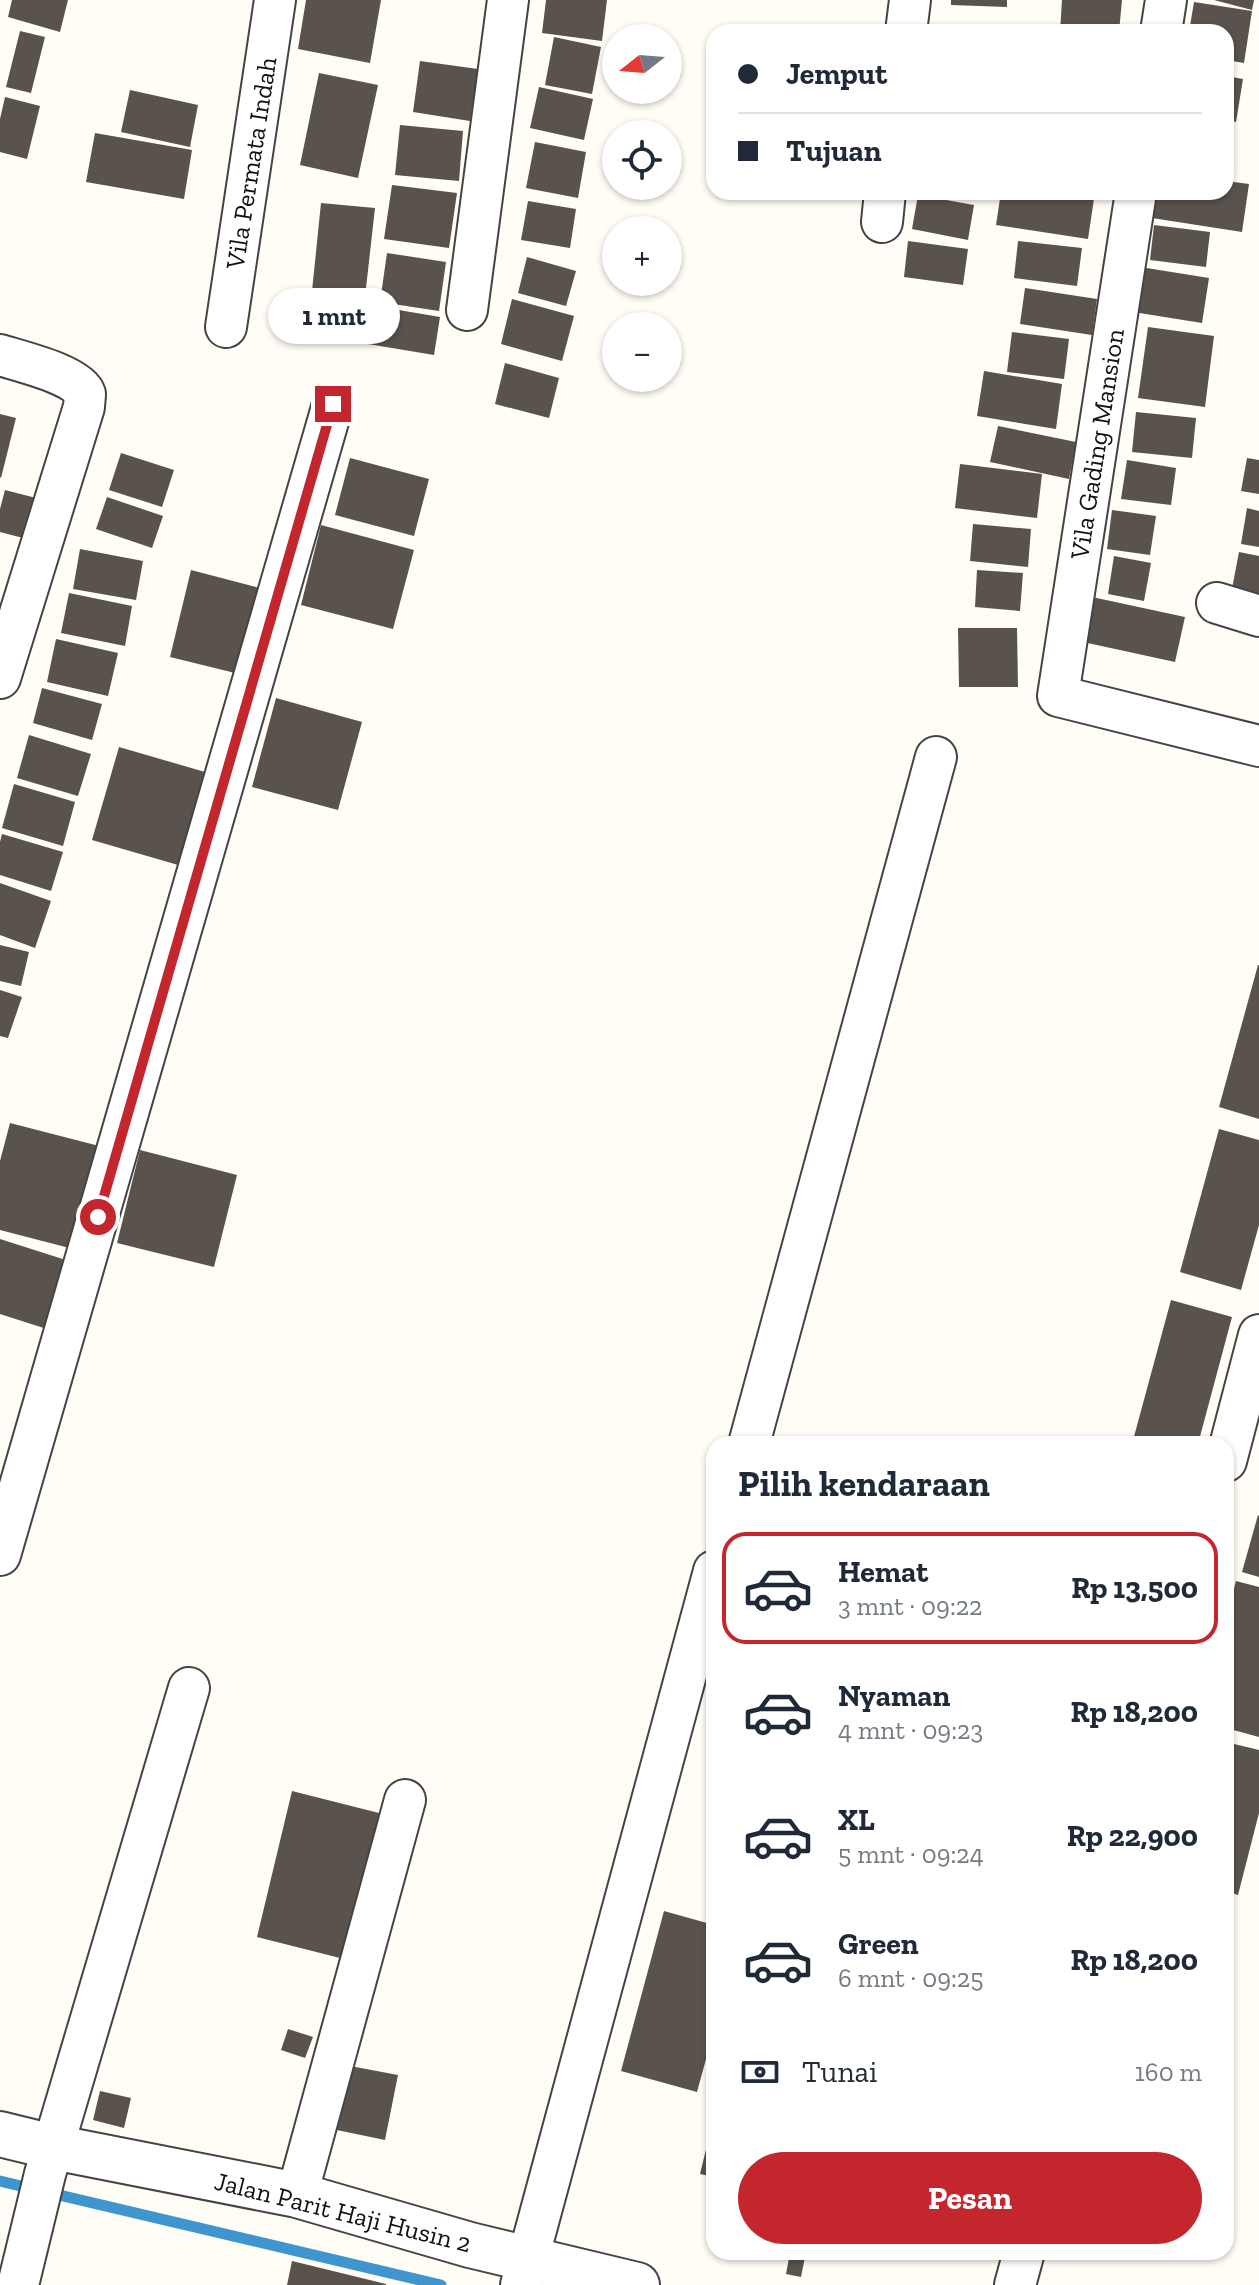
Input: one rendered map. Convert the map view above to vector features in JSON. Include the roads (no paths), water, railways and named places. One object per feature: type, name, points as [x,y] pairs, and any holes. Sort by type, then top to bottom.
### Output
[{"type":"street","name":"Vila Permata Indah","points":[[226,327],[275,0]]},
{"type":"street","points":[[467,310],[508,0]]},
{"type":"street","points":[[907,24],[910,0]]},
{"type":"street","points":[[1162,24],[1166,0]]},
{"type":"street","name":"Vila Gading Mansion","points":[[1135,200],[1058,696],[1259,746]]},
{"type":"street","points":[[0,355],[67,377],[80,386],[85,395],[84,407],[0,678]]},
{"type":"street","points":[[0,1555],[333,404]]},
{"type":"street","points":[[1217,603],[1259,616]]},
{"type":"street","points":[[751,1436],[936,757]]},
{"type":"street","points":[[1233,1436],[1259,1335]]},
{"type":"street","points":[[523,2276],[706,1601]]},
{"type":"street","points":[[18,2285],[49,2160],[189,1688]]},
{"type":"street","points":[[297,2195],[405,1800]]},
{"type":"street","name":"Jalan Parit Haji Husin 2","points":[[0,2134],[49,2160],[297,2195],[523,2276],[637,2285]]},
{"type":"street","points":[[1015,2285],[1022,2260]]},
{"type":"waterway","points":[[0,2181],[441,2285]]}]
